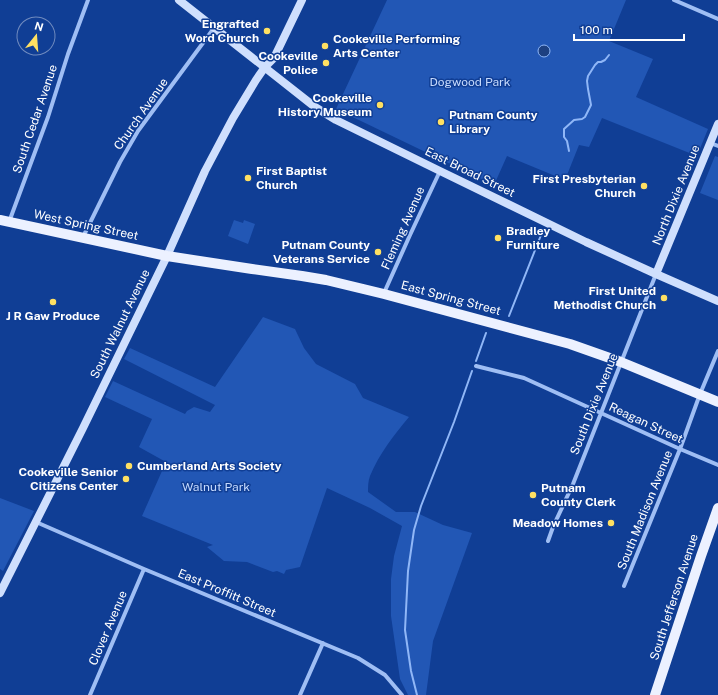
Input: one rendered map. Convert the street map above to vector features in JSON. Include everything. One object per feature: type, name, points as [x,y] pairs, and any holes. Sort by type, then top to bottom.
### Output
[{"type":"main road","name":"West Spring Street","points":[[4,221],[167,256]]},
{"type":"main road","name":"East Spring Street","points":[[167,256],[326,280],[384,294],[570,344],[621,362],[718,402]]},
{"type":"main road","name":"South Jefferson Avenue","points":[[655,695],[718,508]]},
{"type":"street","name":"South Cedar Avenue","points":[[4,221],[48,117],[68,54],[88,0]]},
{"type":"street","name":"East Broad Street","points":[[179,0],[319,110],[336,120],[586,242],[718,301]]},
{"type":"street","name":"South Walnut Avenue","points":[[0,593],[167,256],[207,166],[256,80],[274,58],[302,0]]},
{"type":"street","points":[[674,0],[718,20]]},
{"type":"street","name":"Church Avenue","points":[[82,238],[120,162],[138,131],[214,28]]},
{"type":"street","name":"North Dixie Avenue","points":[[656,274],[718,124]]},
{"type":"street","points":[[710,143],[718,146]]},
{"type":"street","name":"Fleming Avenue","points":[[384,294],[440,171]]},
{"type":"street","name":"South Dixie Avenue","points":[[548,541],[573,484],[656,274]]},
{"type":"street","name":"South Madison Avenue","points":[[624,586],[718,351]]},
{"type":"street","name":"Reagan Street","points":[[476,366],[524,378],[718,465]]},
{"type":"street","name":"East Proffitt Street","points":[[36,522],[144,569],[358,658],[385,675],[402,695]]},
{"type":"street","name":"Clover Avenue","points":[[90,695],[144,569]]},
{"type":"street","points":[[300,695],[323,643]]},
{"type":"green space","name":"Dogwood Park","points":[[387,0],[626,0],[609,41],[653,59],[636,97],[708,129],[697,156],[602,118],[589,147],[579,145],[565,180],[507,156],[494,185],[336,109]]},
{"type":"green space","points":[[715,156],[718,157],[718,200],[700,193]]},
{"type":"green space","points":[[234,220],[243,223],[244,220],[255,224],[248,244],[228,236]]},
{"type":"green space","name":"Walnut Park","points":[[263,317],[295,329],[304,348],[316,364],[355,384],[363,398],[409,417],[382,452],[369,478],[368,492],[396,512],[415,512],[443,525],[472,533],[433,641],[426,695],[408,695],[400,679],[391,616],[391,579],[394,556],[402,526],[370,508],[327,488],[300,567],[286,570],[284,574],[277,571],[273,572],[247,562],[224,561],[207,547],[213,545],[142,516],[166,462],[139,447],[152,419],[105,397],[113,381],[185,414],[194,407],[210,412],[215,405],[124,359],[130,348],[215,387]]},
{"type":"green space","points":[[0,498],[34,511],[3,571],[0,569]]},
{"type":"shaded area","points":[[542,45],[546,45],[550,51],[546,57],[542,57],[538,53],[538,49]]},
{"type":"waterway","points":[[569,151],[567,141],[564,137],[564,129],[574,120],[585,117],[591,105],[587,81],[588,76],[595,65],[598,62],[605,60],[609,55]]},
{"type":"waterway","points":[[509,316],[543,230]]},
{"type":"waterway","points":[[476,361],[486,333]]},
{"type":"waterway","points":[[417,695],[411,671],[405,630],[408,571],[414,530],[421,506],[472,371]]},
{"type":"place","name":"Engrafted Word Church","points":[[267,31]]},
{"type":"place","name":"Cookeville Performing Arts Center","points":[[325,46]]},
{"type":"place","name":"Cookeville Police","points":[[326,63]]},
{"type":"place","name":"Cookeville History Museum","points":[[380,105]]},
{"type":"place","name":"Putnam County Library","points":[[441,122]]},
{"type":"place","name":"First Baptist Church","points":[[248,178]]},
{"type":"place","name":"First Presbyterian Church","points":[[644,186]]},
{"type":"place","name":"Bradley Furniture","points":[[498,238]]},
{"type":"place","name":"Putnam County Veterans Service","points":[[378,252]]},
{"type":"place","name":"First United Methodist Church","points":[[664,298]]},
{"type":"place","name":"J R Gaw Produce","points":[[53,302]]},
{"type":"place","name":"Cumberland Arts Society","points":[[129,466]]},
{"type":"place","name":"Cookeville Senior Citizens Center","points":[[126,479]]},
{"type":"place","name":"Putnam County Clerk","points":[[533,495]]},
{"type":"place","name":"Meadow Homes","points":[[611,523]]}]
